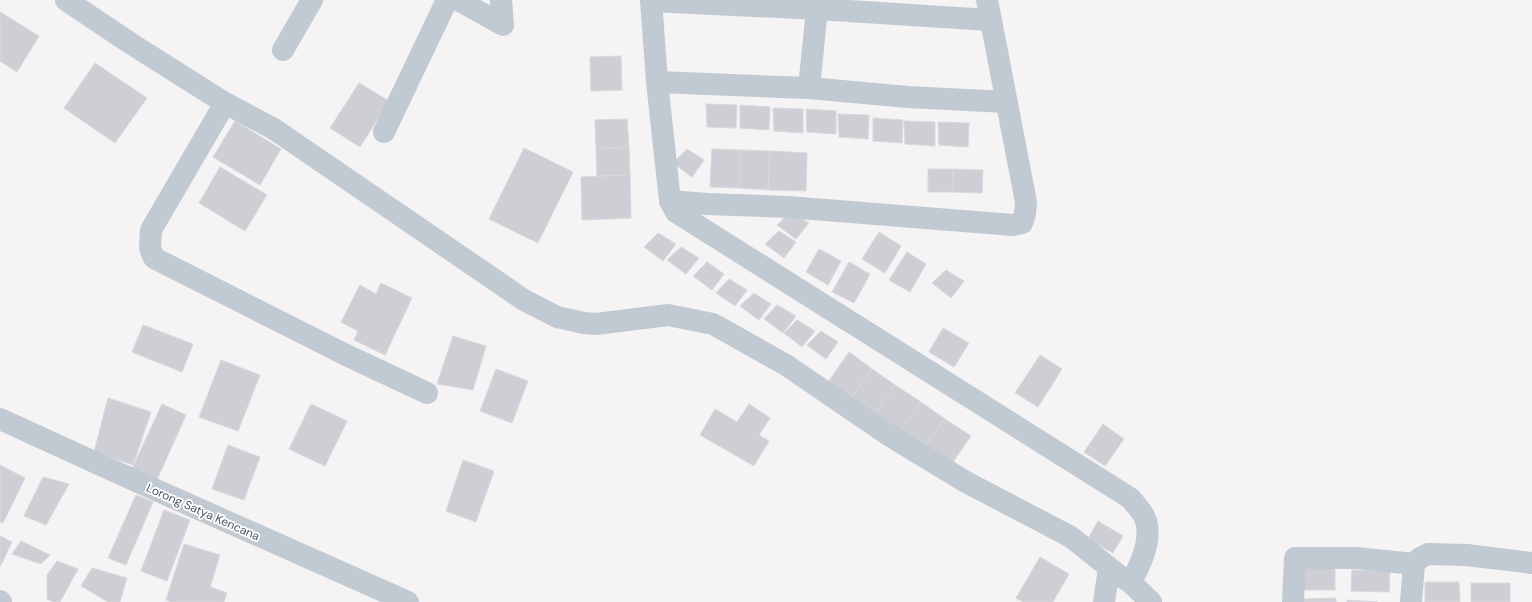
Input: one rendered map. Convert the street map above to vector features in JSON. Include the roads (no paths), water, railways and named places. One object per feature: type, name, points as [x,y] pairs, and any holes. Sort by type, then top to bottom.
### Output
[{"type":"street","points":[[66,0],[224,103],[274,129],[524,300],[557,318],[584,323],[596,324],[668,315],[713,324],[786,365],[887,434],[966,482],[1070,537],[1130,582],[1152,602]]},
{"type":"street","points":[[283,50],[312,0]]},
{"type":"street","points":[[384,132],[447,0]]},
{"type":"street","points":[[458,0],[503,25],[502,0]]},
{"type":"street","points":[[670,201],[788,207],[1013,225],[1022,222],[1025,214],[1026,202],[989,10],[817,9],[651,0],[657,82],[670,201],[676,212],[1130,498],[1145,517],[1147,529],[1144,556],[1138,570],[1130,582]]},
{"type":"street","points":[[809,88],[817,9]]},
{"type":"street","points":[[657,82],[809,88],[908,97],[1006,102]]},
{"type":"street","points":[[224,103],[151,230],[150,248],[154,258],[344,354],[427,393]]},
{"type":"street","name":"Lorong Satya Kencana","points":[[0,419],[145,486],[408,602]]},
{"type":"street","points":[[1411,602],[1414,564],[1420,558],[1428,554],[1467,555],[1532,563]]},
{"type":"street","points":[[1293,602],[1295,558],[1357,558],[1414,564]]},
{"type":"street","points":[[1104,602],[1110,568]]}]
